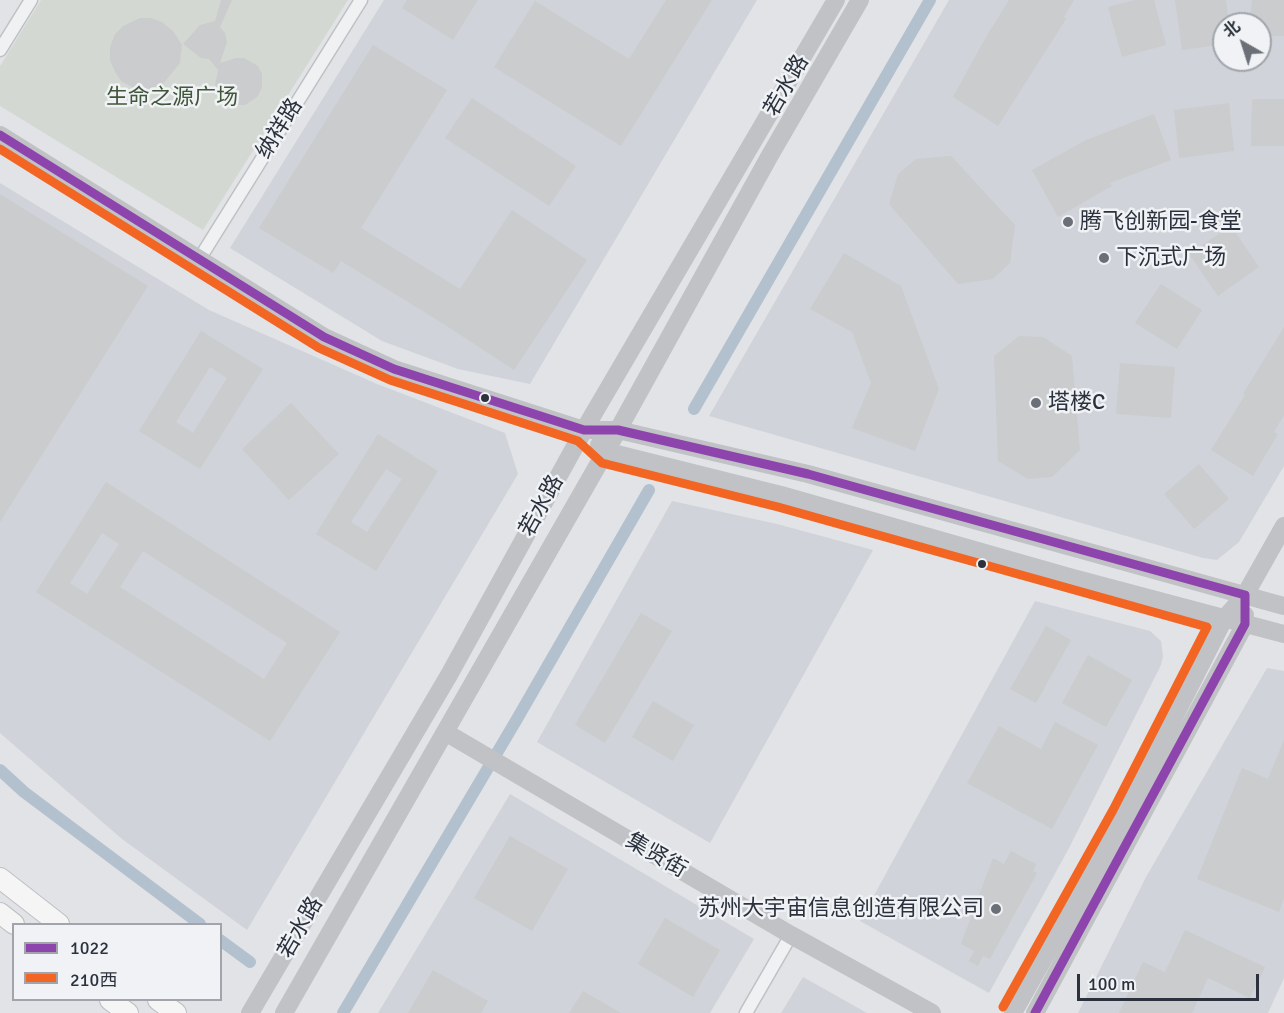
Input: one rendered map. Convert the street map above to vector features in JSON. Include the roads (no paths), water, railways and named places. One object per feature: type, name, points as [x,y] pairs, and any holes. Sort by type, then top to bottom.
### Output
[{"type":"main road","name":"若水路","points":[[250,1013],[449,675],[584,430],[836,0]]},
{"type":"main road","name":"若水路","points":[[284,1013],[618,430],[860,0]]},
{"type":"main road","points":[[0,135],[324,337],[394,369],[584,430],[618,430],[808,474],[1284,606]]},
{"type":"main road","points":[[584,430],[605,451],[781,495],[1284,634]]},
{"type":"main road","points":[[1013,1013],[1124,816],[1224,619],[1245,595],[1284,526]]},
{"type":"main road","points":[[1035,1013],[1245,624],[1245,595]]},
{"type":"main road","name":"集贤街","points":[[445,732],[791,935],[932,1013]]},
{"type":"main road","points":[[0,878],[58,923]]},
{"type":"main road","points":[[0,913],[13,923]]},
{"type":"main road","points":[[113,1001],[128,1013]]},
{"type":"main road","points":[[161,1001],[176,1013]]},
{"type":"street","points":[[0,50],[31,0]]},
{"type":"street","name":"纳祥路","points":[[200,258],[361,0]]},
{"type":"street","points":[[746,1013],[791,935]]},
{"type":"waterway","points":[[694,409],[930,0]]},
{"type":"waterway","points":[[343,1013],[649,490]]},
{"type":"waterway","points":[[0,770],[24,792],[199,923]]},
{"type":"waterway","points":[[222,941],[250,962]]},
{"type":"place","name":"腾飞创新园-食堂","points":[[1068,222]]},
{"type":"place","name":"下沉式广场","points":[[1104,258]]},
{"type":"place","name":"塔楼C","points":[[1036,403]]},
{"type":"place","name":"苏州大宇宙信息创造有限公司","points":[[996,909]]},
{"type":"park label","name":"生命之源广场","points":[[172,98]]}]
